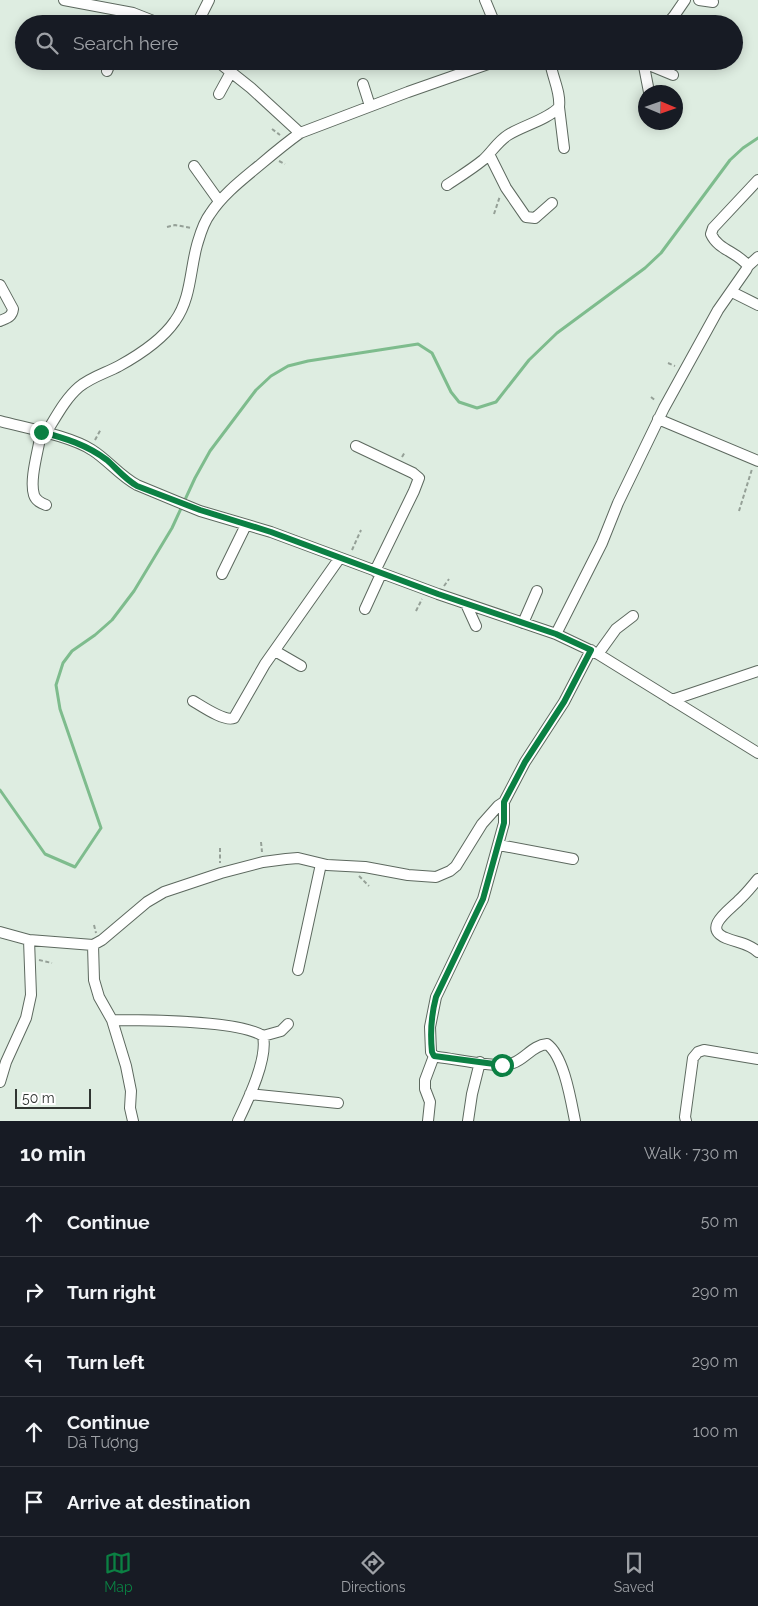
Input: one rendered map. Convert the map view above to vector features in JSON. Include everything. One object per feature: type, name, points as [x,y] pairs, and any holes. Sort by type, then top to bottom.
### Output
[{"type":"street","points":[[64,0],[138,15]]},
{"type":"street","points":[[202,15],[209,0]]},
{"type":"street","points":[[485,0],[491,15]]},
{"type":"street","points":[[675,15],[685,0]]},
{"type":"street","points":[[699,0],[713,2]]},
{"type":"street","points":[[228,70],[300,133]]},
{"type":"street","points":[[46,505],[38,501],[34,496],[35,467],[44,433],[70,395],[80,386],[92,378],[134,358],[175,322],[182,309],[188,289],[196,246],[208,215],[219,201],[244,178],[300,133],[460,70]]},
{"type":"street","points":[[551,70],[559,95],[564,148]]},
{"type":"street","points":[[645,70],[648,85]]},
{"type":"street","points":[[661,70],[673,75]]},
{"type":"street","points":[[219,94],[231,72]]},
{"type":"street","points":[[363,84],[370,106]]},
{"type":"street","points":[[447,185],[489,154],[497,143],[506,136],[554,113],[559,107]]},
{"type":"street","points":[[489,154],[506,188],[523,215],[535,218],[552,203]]},
{"type":"street","points":[[194,166],[219,201]]},
{"type":"street","points":[[748,266],[744,261],[714,241],[711,234],[713,228],[758,180]]},
{"type":"street","points":[[556,634],[602,543],[658,419],[718,310],[748,266],[758,257]]},
{"type":"street","points":[[0,285],[13,309],[10,317],[0,321]]},
{"type":"street","points":[[732,292],[758,305]]},
{"type":"street","points":[[658,419],[756,460]]},
{"type":"street","points":[[0,421],[90,448],[108,461],[128,481],[200,510],[271,532],[378,573],[556,634],[594,652],[758,753]]},
{"type":"street","points":[[356,446],[413,473],[419,478],[378,573],[365,610]]},
{"type":"street","points":[[222,574],[246,525]]},
{"type":"street","points":[[193,702],[229,720],[234,718],[265,664],[343,560]]},
{"type":"street","points":[[524,623],[537,591]]},
{"type":"street","points":[[466,604],[476,626]]},
{"type":"street","points":[[428,1121],[430,1102],[425,1089],[428,1068],[434,1056],[430,1027],[436,997],[483,899],[504,823],[504,802],[525,762],[594,652],[616,629],[633,616]]},
{"type":"street","points":[[275,651],[301,666]]},
{"type":"street","points":[[672,700],[758,671]]},
{"type":"street","points":[[0,932],[29,940],[93,945],[102,940],[147,902],[164,892],[221,873],[263,862],[298,858],[321,864],[365,867],[428,877],[444,874],[456,866],[482,824],[504,802]]},
{"type":"street","points":[[499,845],[572,859]]},
{"type":"street","points":[[298,970],[321,864]]},
{"type":"street","points":[[758,880],[740,900],[721,915],[717,922],[717,931],[721,936],[751,946],[758,952]]},
{"type":"street","points":[[0,1082],[6,1062],[26,1018],[31,995],[29,940]]},
{"type":"street","points":[[93,945],[94,980],[99,997],[112,1020],[130,1083],[130,1108],[133,1121]]},
{"type":"street","points":[[112,1020],[237,1027],[263,1036],[281,1031],[288,1024]]},
{"type":"street","points":[[238,1121],[259,1071],[264,1042],[263,1036]]},
{"type":"street","points":[[434,1056],[502,1065],[513,1063],[538,1047],[547,1044],[552,1048],[562,1069],[571,1099],[574,1121]]},
{"type":"street","points":[[686,1121],[692,1058],[695,1054],[704,1050],[758,1060]]},
{"type":"street","points":[[468,1121],[480,1062]]},
{"type":"street","points":[[250,1094],[338,1103]]},
{"type":"path","points":[[494,214],[500,196],[506,188]]},
{"type":"path","points":[[167,226],[175,225],[202,230]]},
{"type":"path","points":[[90,448],[101,429]]},
{"type":"path","points":[[739,511],[756,460]]},
{"type":"path","points":[[343,560],[361,530]]},
{"type":"path","points":[[416,611],[426,590]]},
{"type":"path","points":[[220,848],[221,873]]},
{"type":"waterway","points":[[0,790],[45,854],[75,867],[101,828],[60,709],[56,685],[63,663],[72,651],[112,620],[134,591],[172,528],[195,478],[210,451],[256,390],[271,376],[288,366],[308,361],[418,344],[432,353],[451,392],[459,402],[477,408],[496,402],[529,360],[557,333],[645,268],[661,253],[730,160],[758,138]]},
{"type":"route","points":[[41,432],[90,448],[108,461],[128,481],[137,486],[200,510],[271,532],[340,559],[556,634],[591,650],[564,702],[525,762],[504,802],[504,823],[483,899],[436,997],[432,1012],[430,1027],[434,1056],[502,1065]]}]
